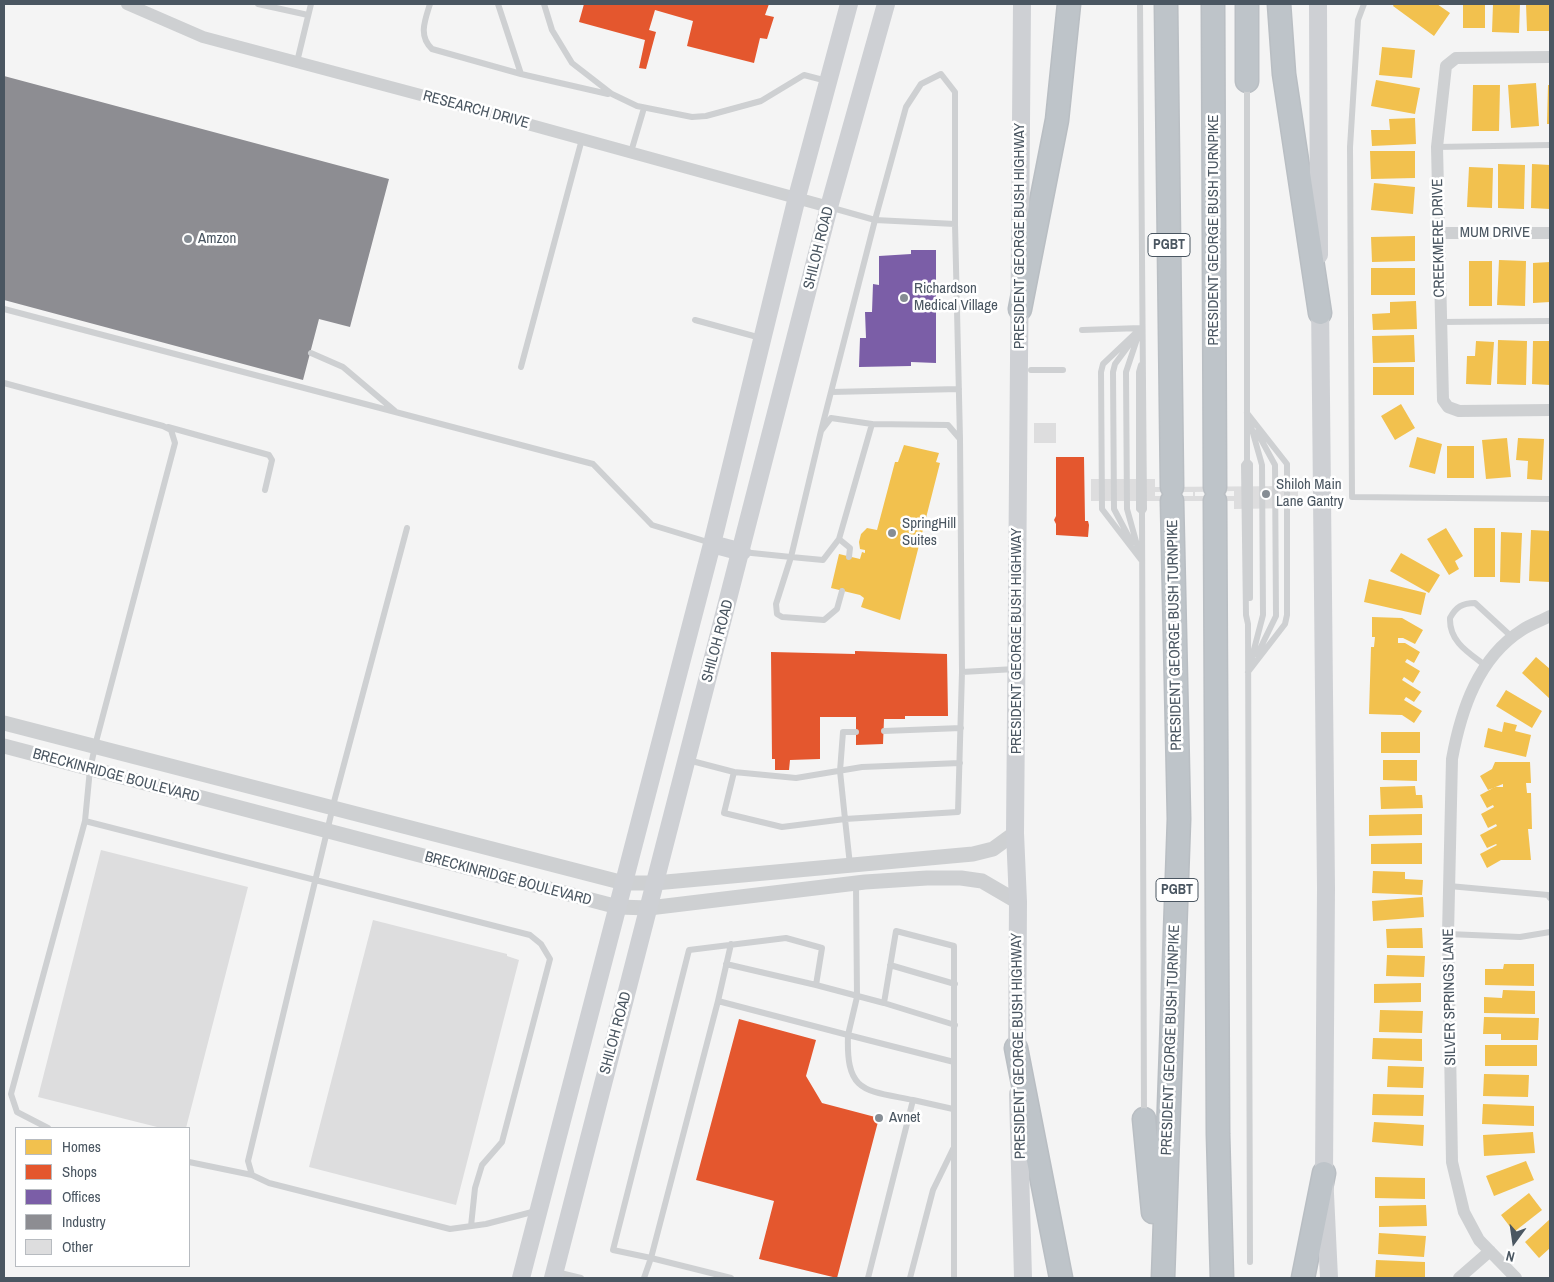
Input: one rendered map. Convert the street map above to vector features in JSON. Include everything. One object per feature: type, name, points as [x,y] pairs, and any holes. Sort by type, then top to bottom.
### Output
[{"type":"highway","points":[[1020,309],[1057,120],[1070,4]]},
{"type":"highway","name":"PRESIDENT GEORGE BUSH TURNPIKE","points":[[1161,1278],[1180,819],[1172,494],[1166,4]]},
{"type":"highway","name":"PRESIDENT GEORGE BUSH TURNPIKE","points":[[1213,4],[1218,1134],[1222,1278]]},
{"type":"highway","points":[[1247,4],[1247,81]]},
{"type":"highway","points":[[1279,4],[1284,74],[1320,314]]},
{"type":"highway","points":[[1016,1048],[1061,1278]]},
{"type":"highway","points":[[1144,1119],[1161,1278]]},
{"type":"highway","points":[[1303,1278],[1324,1173]]},
{"type":"main road","name":"SHILOH ROAD","points":[[521,1278],[712,544],[797,198],[849,4]]},
{"type":"main road","name":"SHILOH ROAD","points":[[554,1275],[830,207],[886,4]]},
{"type":"main road","name":"PRESIDENT GEORGE BUSH HIGHWAY","points":[[1022,4],[1015,833],[1018,902],[1016,1048],[1023,1278]]},
{"type":"main road","points":[[1318,4],[1326,878],[1324,1173],[1329,1278]]},
{"type":"main road","points":[[712,544],[742,552]]},
{"type":"street","name":"RESEARCH DRIVE","points":[[127,4],[202,37],[830,207]]},
{"type":"street","name":"CREEKMERE DRIVE","points":[[1550,57],[1456,58],[1446,66],[1438,146],[1442,400],[1448,407],[1470,411],[1550,410]]},
{"type":"street","name":"MUM DRIVE","points":[[1440,234],[1550,233]]},
{"type":"street","name":"SILVER SPRINGS LANE","points":[[1516,1278],[1479,1240],[1464,1212],[1452,1162],[1448,934],[1452,759],[1456,733],[1467,699],[1494,654],[1522,630],[1550,616]]},
{"type":"street","name":"BRECKINRIDGE BOULEVARD","points":[[4,722],[624,882],[655,882],[973,854],[993,849],[1015,833]]},
{"type":"street","name":"BRECKINRIDGE BOULEVARD","points":[[4,746],[618,908],[649,908],[865,882],[927,878],[961,878],[982,882],[1018,902]]},
{"type":"street","points":[[850,865],[856,884]]},
{"type":"street","points":[[1459,1278],[1490,1251]]},
{"type":"lane","points":[[258,4],[308,16]]},
{"type":"lane","points":[[297,62],[311,4]]},
{"type":"lane","points":[[430,4],[423,35],[425,43],[432,50],[521,74],[612,94],[644,108],[692,117],[706,116],[761,101],[804,75],[828,82]]},
{"type":"lane","points":[[498,4],[521,74]]},
{"type":"lane","points":[[544,4],[552,30],[572,63],[612,94]]},
{"type":"lane","points":[[1140,4],[1141,364],[1143,372],[1144,500],[1142,512],[1144,1119]]},
{"type":"lane","points":[[1364,4],[1358,20],[1350,147],[1352,497],[1550,499]]},
{"type":"lane","points":[[734,772],[724,813],[782,827],[845,819],[958,812],[962,672],[955,92],[941,74],[920,84],[906,107],[821,431],[791,557],[776,604],[777,614],[782,617],[824,620],[837,608],[842,590]]},
{"type":"lane","points":[[1247,81],[1247,461],[1244,465],[1246,616],[1248,624],[1250,1262]]},
{"type":"lane","points":[[631,152],[644,108]]},
{"type":"lane","points":[[521,367],[582,139]]},
{"type":"lane","points":[[1438,146],[1550,145]]},
{"type":"lane","points":[[830,207],[875,220],[956,224]]},
{"type":"lane","points":[[4,309],[593,464],[652,525],[712,544]]},
{"type":"lane","points":[[695,320],[762,338]]},
{"type":"lane","points":[[1440,322],[1550,321]]},
{"type":"lane","points":[[1082,330],[1141,328]]},
{"type":"lane","points":[[1141,328],[1103,364],[1101,372],[1102,510],[1142,561]]},
{"type":"lane","points":[[1141,328],[1115,364],[1113,372],[1114,509],[1142,561]]},
{"type":"lane","points":[[1141,328],[1126,372],[1127,509],[1142,561]]},
{"type":"lane","points":[[311,352],[343,367],[397,412]]},
{"type":"lane","points":[[1031,370],[1063,370]]},
{"type":"lane","points":[[4,383],[269,455],[272,460],[265,490]]},
{"type":"lane","points":[[831,392],[959,389]]},
{"type":"lane","points":[[1247,413],[1262,465],[1263,616],[1248,672]]},
{"type":"lane","points":[[1247,413],[1275,464],[1276,616],[1274,624],[1248,672]]},
{"type":"lane","points":[[1247,413],[1286,464],[1287,483],[1287,616],[1285,624],[1248,672]]},
{"type":"lane","points":[[821,431],[831,418],[872,424],[948,426],[960,439]]},
{"type":"lane","points":[[742,552],[823,560],[840,539],[872,424]]},
{"type":"lane","points":[[46,1127],[17,1112],[11,1094],[85,821],[90,769],[95,746],[170,464],[175,436],[171,430],[164,426]]},
{"type":"lane","points":[[252,1175],[248,1161],[327,831],[407,528]]},
{"type":"lane","points":[[840,539],[850,548],[850,557]]},
{"type":"lane","points":[[1486,666],[1462,647],[1452,636],[1450,618],[1458,606],[1465,603],[1475,603],[1513,638]]},
{"type":"lane","points":[[962,672],[1016,669]]},
{"type":"lane","points":[[884,731],[961,728]]},
{"type":"lane","points":[[850,865],[840,770],[843,732],[856,732]]},
{"type":"lane","points":[[687,760],[734,772],[796,778],[862,767],[960,763]]},
{"type":"lane","points":[[85,821],[530,935],[541,944],[550,959],[502,1142],[482,1165],[475,1188],[471,1226]]},
{"type":"lane","points":[[856,884],[857,997],[848,1035],[847,1055],[852,1073],[859,1086],[866,1090],[953,1109]]},
{"type":"lane","points":[[1449,886],[1529,892],[1548,895],[1550,898]]},
{"type":"lane","points":[[884,1003],[896,931],[954,946],[954,1278]]},
{"type":"lane","points":[[1448,934],[1520,937],[1550,932]]},
{"type":"lane","points":[[731,1278],[613,1250],[689,950],[786,938],[822,948],[816,985]]},
{"type":"lane","points":[[644,1278],[651,1258],[718,1001],[731,944]]},
{"type":"lane","points":[[726,964],[884,1003],[955,1025]]},
{"type":"lane","points":[[890,965],[955,984]]},
{"type":"lane","points":[[718,1001],[954,1062]]},
{"type":"lane","points":[[868,1278],[913,1100]]},
{"type":"lane","points":[[910,1278],[933,1190],[953,1148]]},
{"type":"lane","points":[[190,1162],[252,1175],[269,1183],[450,1229],[486,1224],[539,1210]]},
{"type":"lane","points":[[554,1275],[581,1278]]},
{"type":"building: Homes","points":[[1394,4],[1437,4],[1450,13],[1434,36],[1393,6]]},
{"type":"building: Homes","points":[[1463,4],[1485,4],[1485,28],[1463,28]]},
{"type":"building: Homes","points":[[1493,4],[1520,4],[1519,33],[1492,32]]},
{"type":"building: Homes","points":[[1526,4],[1550,4],[1550,31],[1527,31]]},
{"type":"building: Homes","points":[[1382,47],[1415,50],[1412,78],[1379,75]]},
{"type":"building: Homes","points":[[1376,80],[1420,88],[1415,114],[1371,106]]},
{"type":"building: Homes","points":[[1536,83],[1539,126],[1511,128],[1508,85]]},
{"type":"building: Homes","points":[[1473,85],[1500,85],[1499,131],[1472,131]]},
{"type":"building: Homes","points":[[1548,85],[1550,85],[1550,124],[1547,124]]},
{"type":"building: Homes","points":[[1415,118],[1416,144],[1372,146],[1371,130],[1390,130],[1389,119]]},
{"type":"building: Homes","points":[[1370,151],[1415,151],[1415,178],[1371,179]]},
{"type":"building: Homes","points":[[1498,164],[1525,165],[1524,209],[1498,208]]},
{"type":"building: Homes","points":[[1532,164],[1550,165],[1550,209],[1531,208]]},
{"type":"building: Homes","points":[[1469,167],[1493,168],[1492,208],[1467,207]]},
{"type":"building: Homes","points":[[1374,183],[1415,187],[1413,214],[1371,210]]},
{"type":"building: Homes","points":[[1415,236],[1415,261],[1372,262],[1371,237]]},
{"type":"building: Homes","points":[[1499,260],[1526,261],[1525,306],[1497,305]]},
{"type":"building: Homes","points":[[1469,261],[1492,261],[1492,306],[1469,306]]},
{"type":"building: Homes","points":[[1550,262],[1550,302],[1533,303],[1533,263]]},
{"type":"building: Homes","points":[[1371,268],[1415,268],[1415,295],[1371,295]]},
{"type":"building: Homes","points":[[1416,301],[1417,329],[1373,330],[1372,314],[1390,313],[1390,302]]},
{"type":"building: Homes","points":[[1414,335],[1415,362],[1373,363],[1372,336]]},
{"type":"building: Homes","points":[[1498,340],[1527,341],[1526,385],[1497,384]]},
{"type":"building: Homes","points":[[1476,341],[1494,342],[1491,385],[1466,384],[1467,356],[1475,356]]},
{"type":"building: Homes","points":[[1533,341],[1550,341],[1550,385],[1532,384]]},
{"type":"building: Homes","points":[[1373,367],[1414,367],[1414,395],[1373,395]]},
{"type":"building: Homes","points":[[1401,404],[1415,428],[1395,440],[1381,416]]},
{"type":"building: Homes","points":[[1417,437],[1442,444],[1435,474],[1409,467]]},
{"type":"building: Homes","points":[[1507,438],[1511,477],[1486,479],[1482,440]]},
{"type":"building: Homes","points":[[1518,438],[1544,439],[1542,480],[1527,479],[1528,461],[1516,460]]},
{"type":"building: Homes","name":"SpringHill Suites","points":[[904,445],[939,453],[936,462],[940,463],[900,620],[861,607],[864,598],[860,595],[831,588],[839,554],[860,559],[862,552],[865,553],[865,550],[860,549],[861,534],[867,528],[877,530],[895,462],[898,462]]},
{"type":"building: Homes","points":[[1447,446],[1474,446],[1474,478],[1447,478]]},
{"type":"building: Homes","points":[[1446,528],[1463,556],[1455,561],[1459,569],[1449,575],[1427,539]]},
{"type":"building: Homes","points":[[1474,528],[1495,528],[1495,577],[1474,577]]},
{"type":"building: Homes","points":[[1531,530],[1550,531],[1550,582],[1529,581]]},
{"type":"building: Homes","points":[[1501,532],[1522,533],[1520,583],[1500,582]]},
{"type":"building: Homes","points":[[1401,553],[1440,575],[1429,593],[1390,571]]},
{"type":"building: Homes","points":[[1369,579],[1426,593],[1421,615],[1364,602]]},
{"type":"building: Homes","points":[[1372,617],[1402,618],[1423,630],[1415,644],[1403,638],[1398,638],[1398,643],[1405,643],[1420,652],[1414,663],[1407,659],[1405,662],[1420,671],[1413,683],[1404,677],[1402,680],[1421,692],[1414,702],[1406,697],[1404,700],[1422,711],[1414,723],[1402,715],[1369,714],[1371,647],[1374,647],[1375,637],[1372,637]]},
{"type":"building: Homes","points":[[1536,657],[1550,669],[1550,699],[1522,673]]},
{"type":"building: Homes","points":[[1506,690],[1542,711],[1532,728],[1496,706]]},
{"type":"building: Homes","points":[[1504,722],[1517,725],[1515,731],[1531,735],[1526,757],[1484,747],[1488,728],[1502,732]]},
{"type":"building: Homes","points":[[1381,732],[1420,732],[1420,753],[1381,753]]},
{"type":"building: Homes","points":[[1383,760],[1417,760],[1417,781],[1383,780]]},
{"type":"building: Homes","points":[[1495,762],[1530,762],[1531,783],[1526,783],[1527,793],[1531,793],[1532,829],[1528,829],[1531,860],[1501,860],[1487,868],[1480,854],[1497,845],[1487,848],[1480,835],[1497,826],[1496,824],[1488,828],[1481,814],[1494,807],[1493,805],[1487,808],[1480,795],[1493,788],[1488,790],[1480,776],[1492,769]]},
{"type":"building: Homes","points":[[1415,786],[1416,795],[1422,795],[1423,808],[1381,809],[1380,787]]},
{"type":"building: Homes","points":[[1422,814],[1422,835],[1369,836],[1369,815]]},
{"type":"building: Homes","points":[[1422,843],[1422,864],[1371,864],[1371,844]]},
{"type":"building: Homes","points":[[1373,871],[1405,872],[1405,879],[1423,880],[1422,895],[1372,893]]},
{"type":"building: Homes","points":[[1423,897],[1424,917],[1373,921],[1372,901]]},
{"type":"building: Homes","points":[[1422,928],[1423,948],[1387,948],[1386,929]]},
{"type":"building: Homes","points":[[1387,955],[1425,956],[1424,977],[1386,976]]},
{"type":"building: Homes","points":[[1504,964],[1534,964],[1534,986],[1485,985],[1485,969],[1503,969]]},
{"type":"building: Homes","points":[[1421,983],[1421,1002],[1374,1003],[1374,984]]},
{"type":"building: Homes","points":[[1503,990],[1535,991],[1535,1014],[1484,1013],[1484,997],[1502,998]]},
{"type":"building: Homes","points":[[1380,1010],[1423,1011],[1422,1033],[1379,1032]]},
{"type":"building: Homes","points":[[1484,1017],[1539,1018],[1538,1040],[1501,1040],[1501,1034],[1483,1034]]},
{"type":"building: Homes","points":[[1373,1038],[1422,1039],[1422,1061],[1372,1059]]},
{"type":"building: Homes","points":[[1485,1045],[1537,1045],[1537,1066],[1485,1066]]},
{"type":"building: Homes","points":[[1388,1066],[1424,1067],[1423,1088],[1387,1087]]},
{"type":"building: Homes","points":[[1484,1074],[1529,1075],[1528,1097],[1483,1096]]},
{"type":"building: Homes","points":[[1373,1094],[1424,1095],[1423,1116],[1372,1115]]},
{"type":"building: Homes","points":[[1483,1104],[1534,1106],[1534,1126],[1482,1124]]},
{"type":"building: Homes","points":[[1374,1122],[1424,1125],[1423,1146],[1372,1142]]},
{"type":"building: Homes","points":[[1533,1132],[1535,1153],[1484,1156],[1483,1135]]},
{"type":"building: Homes","points":[[1526,1161],[1534,1180],[1494,1196],[1486,1176]]},
{"type":"building: Homes","points":[[1375,1177],[1425,1178],[1425,1199],[1375,1198]]},
{"type":"building: Homes","points":[[1529,1193],[1542,1210],[1514,1232],[1501,1215]]},
{"type":"building: Homes","points":[[1426,1205],[1427,1226],[1379,1227],[1379,1206]]},
{"type":"building: Homes","points":[[1550,1219],[1550,1248],[1539,1258],[1525,1242]]},
{"type":"building: Homes","points":[[1379,1233],[1426,1236],[1424,1257],[1378,1254]]},
{"type":"building: Homes","points":[[1376,1260],[1425,1262],[1425,1278],[1375,1278]]},
{"type":"building: Shops","points":[[584,4],[769,4],[765,15],[774,17],[767,39],[760,38],[754,63],[687,46],[693,21],[655,10],[649,30],[656,32],[646,69],[639,68],[645,40],[579,22]]},
{"type":"building: Shops","points":[[1056,457],[1084,457],[1085,521],[1088,521],[1089,525],[1088,537],[1056,535],[1054,520],[1056,516]]},
{"type":"building: Shops","points":[[855,651],[947,654],[948,716],[905,716],[905,719],[884,719],[883,744],[856,745],[856,717],[820,717],[820,759],[790,760],[789,770],[775,770],[775,759],[772,759],[771,652],[855,654]]},
{"type":"building: Shops","points":[[739,1019],[816,1040],[806,1076],[822,1103],[879,1118],[837,1278],[759,1259],[774,1201],[696,1180]]},
{"type":"building: Offices","name":"Richardson Medical Village","points":[[911,250],[936,250],[936,363],[911,362],[911,366],[859,367],[860,338],[866,338],[865,312],[872,312],[873,284],[879,285],[879,256],[911,254]]},
{"type":"building: Industry","name":"Amzon","points":[[4,76],[389,179],[350,327],[319,319],[303,380],[4,300]]},
{"type":"building: Other","points":[[1034,423],[1056,423],[1056,443],[1034,443]]},
{"type":"building: Other","name":"Shiloh Main Lane Gantry","points":[[1091,479],[1155,479],[1155,487],[1298,486],[1298,508],[1234,509],[1234,501],[1091,501]],"holes":[[[1234,491],[1234,496],[1195,496],[1195,492]],[[1155,492],[1193,492],[1193,496],[1155,496]]]},
{"type":"building: Other","points":[[101,850],[248,887],[186,1127],[157,1127],[38,1097]]},
{"type":"building: Other","points":[[373,920],[507,954],[507,956],[519,960],[456,1205],[309,1167]]},
{"type":"place","name":"Amzon","points":[[188,239]]},
{"type":"place","name":"Richardson Medical Village","points":[[904,298]]},
{"type":"place","name":"Shiloh Main Lane Gantry","points":[[1266,494]]},
{"type":"place","name":"SpringHill Suites","points":[[892,533]]},
{"type":"place","name":"Avnet","points":[[879,1118]]}]
